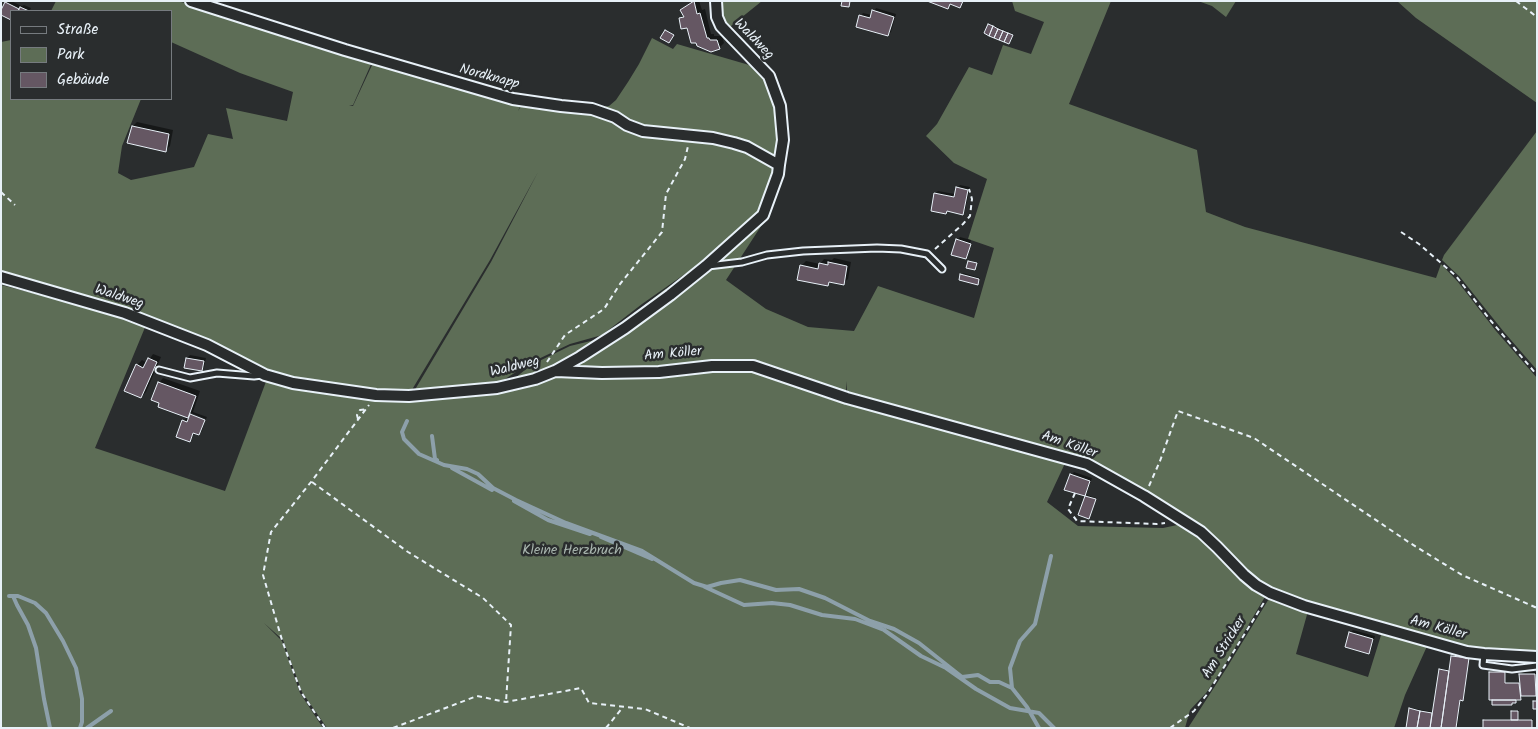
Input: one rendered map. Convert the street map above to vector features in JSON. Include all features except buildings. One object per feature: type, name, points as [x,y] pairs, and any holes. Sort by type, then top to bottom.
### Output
[{"type":"street","name":"Nordknapp","points":[[191,1],[345,50],[513,99],[592,109],[615,117],[627,125],[642,131],[713,138],[734,143],[747,147],[779,165]]},
{"type":"street","name":"Waldweg","points":[[1,277],[125,313],[207,345],[265,375],[293,383],[376,395],[409,396],[497,388],[536,379],[556,371],[625,328],[706,266],[763,215],[778,174],[783,140],[780,106],[769,76],[721,26],[717,17],[716,1]]},
{"type":"street","name":"Am Köller","points":[[556,371],[602,373],[659,372],[712,366],[753,366],[847,398],[1087,464],[1144,496],[1201,532],[1244,575],[1270,593],[1304,606],[1452,648],[1484,654],[1537,657]]},
{"type":"lane","points":[[706,266],[742,262],[767,255],[841,248],[915,251],[927,254],[942,269]]},
{"type":"lane","points":[[159,370],[190,378],[217,373],[265,375]]},
{"type":"lane","points":[[1484,654],[1483,665],[1512,669],[1537,666]]},
{"type":"path","points":[[1516,1],[1537,17]]},
{"type":"path","points":[[536,379],[565,335],[604,309],[620,284],[662,232],[666,194],[685,159],[690,136]]},
{"type":"path","points":[[927,254],[970,216],[972,199],[970,189]]},
{"type":"path","points":[[1,192],[14,204]]},
{"type":"path","points":[[1401,232],[1419,244],[1456,276],[1537,375]]},
{"type":"path","points":[[359,420],[357,414],[360,410],[367,409]]},
{"type":"path","points":[[1144,496],[1160,461],[1178,410],[1254,438],[1410,543],[1462,575],[1537,608]]},
{"type":"path","points":[[325,728],[301,692],[282,640],[263,575],[271,532],[312,482],[362,415]]},
{"type":"path","points":[[312,482],[408,552],[483,598],[511,625],[506,702]]},
{"type":"path","points":[[1075,493],[1068,510],[1077,521],[1157,524],[1181,519]]},
{"type":"path","name":"Am Stricker","points":[[1170,728],[1194,711],[1208,693],[1270,593]]},
{"type":"path","points":[[393,728],[477,696],[506,702],[581,688],[589,703],[645,709],[690,728]]},
{"type":"path","points":[[606,728],[623,707]]},
{"type":"green space","name":"Kleine Herzbruch","points":[[56,1],[176,1],[372,62],[353,105],[349,105],[353,106],[373,63],[432,80],[522,102],[518,111],[523,103],[592,111],[591,106],[609,106],[616,100],[628,82],[652,38],[673,49],[677,44],[756,67],[765,77],[778,107],[780,141],[767,217],[726,280],[766,309],[808,327],[854,331],[878,286],[974,318],[994,248],[968,239],[987,179],[954,163],[926,136],[937,124],[969,67],[992,75],[1003,45],[1031,54],[1044,22],[1015,11],[1012,1],[1111,1],[1069,104],[1197,150],[1206,212],[1245,227],[1436,278],[1441,264],[1537,378],[1537,653],[1488,651],[1458,647],[1351,618],[1287,598],[1270,590],[1246,573],[1204,530],[1088,461],[847,395],[847,381],[845,400],[1067,459],[1047,502],[1078,526],[1163,528],[1182,524],[1216,549],[1243,576],[1266,595],[1223,668],[1206,693],[1190,710],[1185,728],[327,728],[302,692],[283,640],[264,623],[282,641],[300,693],[323,728],[1,728],[1,285],[123,316],[146,325],[95,448],[225,491],[267,379],[356,395],[409,400],[450,398],[498,392],[531,365],[570,346],[603,338],[664,290],[704,263],[702,262],[642,304],[602,335],[570,344],[532,362],[497,384],[413,393],[491,262],[538,172],[490,260],[410,393],[358,390],[294,381],[259,369],[209,343],[126,309],[1,272],[1,42],[10,40],[10,100],[141,100],[122,146],[118,173],[131,180],[194,167],[208,134],[233,139],[226,108],[287,121],[293,92],[240,73],[172,42],[172,10],[52,10]]},
{"type":"green space","points":[[718,1],[762,1],[726,30],[720,17]]},
{"type":"green space","points":[[1198,1],[1236,1],[1226,17],[1212,6]]},
{"type":"green space","points":[[1397,1],[1537,1],[1537,103],[1416,18]]},
{"type":"green space","points":[[1537,131],[1537,370],[1460,277],[1442,260]]},
{"type":"green space","points":[[1270,597],[1308,611],[1296,654],[1368,677],[1382,632],[1428,644],[1405,695],[1394,728],[1188,728]]},
{"type":"waterway","points":[[407,421],[402,432],[404,439],[419,454],[444,465],[467,469],[478,474],[493,488],[516,500],[566,523],[642,551],[694,583],[707,587],[740,580],[776,590],[799,589],[825,598],[870,621],[894,629],[919,643],[962,677],[978,675],[990,682],[999,682],[1012,688],[1027,707],[1039,728]]},
{"type":"waterway","points":[[432,436],[435,459],[437,460]]},
{"type":"waterway","points":[[452,468],[492,490]]},
{"type":"waterway","points":[[514,501],[548,520],[590,534]]},
{"type":"waterway","points":[[601,537],[652,559]]},
{"type":"waterway","points":[[1012,688],[1010,668],[1020,641],[1035,624],[1051,556]]},
{"type":"waterway","points":[[705,587],[744,605],[772,603],[790,605],[822,615],[855,619],[884,630],[921,656],[946,668],[976,689],[1010,708],[1039,713],[1054,728]]},
{"type":"waterway","points":[[9,596],[18,596],[35,603],[46,613],[63,641],[76,668],[82,699],[82,722],[80,728]]},
{"type":"waterway","points":[[13,596],[28,625],[36,648],[50,728]]},
{"type":"waterway","points":[[87,728],[111,711]]}]
